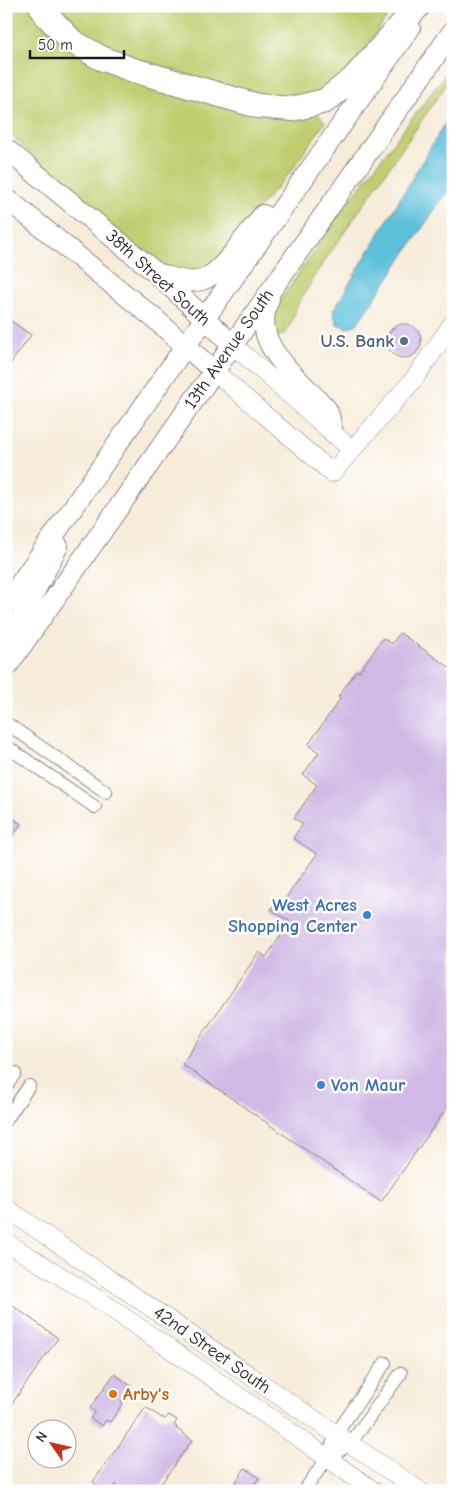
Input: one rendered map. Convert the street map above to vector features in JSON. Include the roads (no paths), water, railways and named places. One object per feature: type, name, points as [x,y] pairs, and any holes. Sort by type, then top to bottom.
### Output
[{"type":"highway","points":[[42,6],[47,16],[73,42],[101,58],[130,69],[258,106],[292,109],[326,101],[354,79],[418,6]]},
{"type":"main road","name":"13th Avenue South","points":[[6,604],[425,6]]},
{"type":"main road","name":"13th Avenue South","points":[[6,668],[453,32]]},
{"type":"main road","points":[[156,272],[188,282],[202,280],[214,275],[280,194],[335,136]]},
{"type":"main road","name":"38th Street South","points":[[6,149],[156,272],[232,344],[352,450]]},
{"type":"main road","name":"38th Street South","points":[[6,198],[186,346],[332,473],[414,379],[453,323]]},
{"type":"main road","points":[[276,282],[265,307],[263,320],[265,334],[283,364],[327,410],[333,432]]},
{"type":"main road","points":[[6,643],[49,566],[85,490]]},
{"type":"main road","name":"42nd Street South","points":[[6,1208],[420,1491]]},
{"type":"main road","name":"42nd Street South","points":[[6,1242],[102,1302],[374,1491]]},
{"type":"street","points":[[6,723],[106,792]]},
{"type":"street","points":[[6,746],[95,807]]},
{"type":"street","points":[[6,1086],[16,1073]]},
{"type":"street","points":[[6,1120],[29,1086]]},
{"type":"street","points":[[304,1491],[327,1458],[336,1434],[385,1363]]},
{"type":"street","points":[[327,1458],[350,1444],[400,1373]]},
{"type":"water","points":[[453,110],[453,183],[357,324],[347,328],[337,324],[333,311]]},
{"type":"place","name":"U.S. Bank","points":[[404,341]]},
{"type":"place","name":"West Acres Shopping Center","points":[[367,915]]},
{"type":"place","name":"Von Maur","points":[[321,1085]]},
{"type":"place","name":"Arby's","points":[[113,1394]]}]
